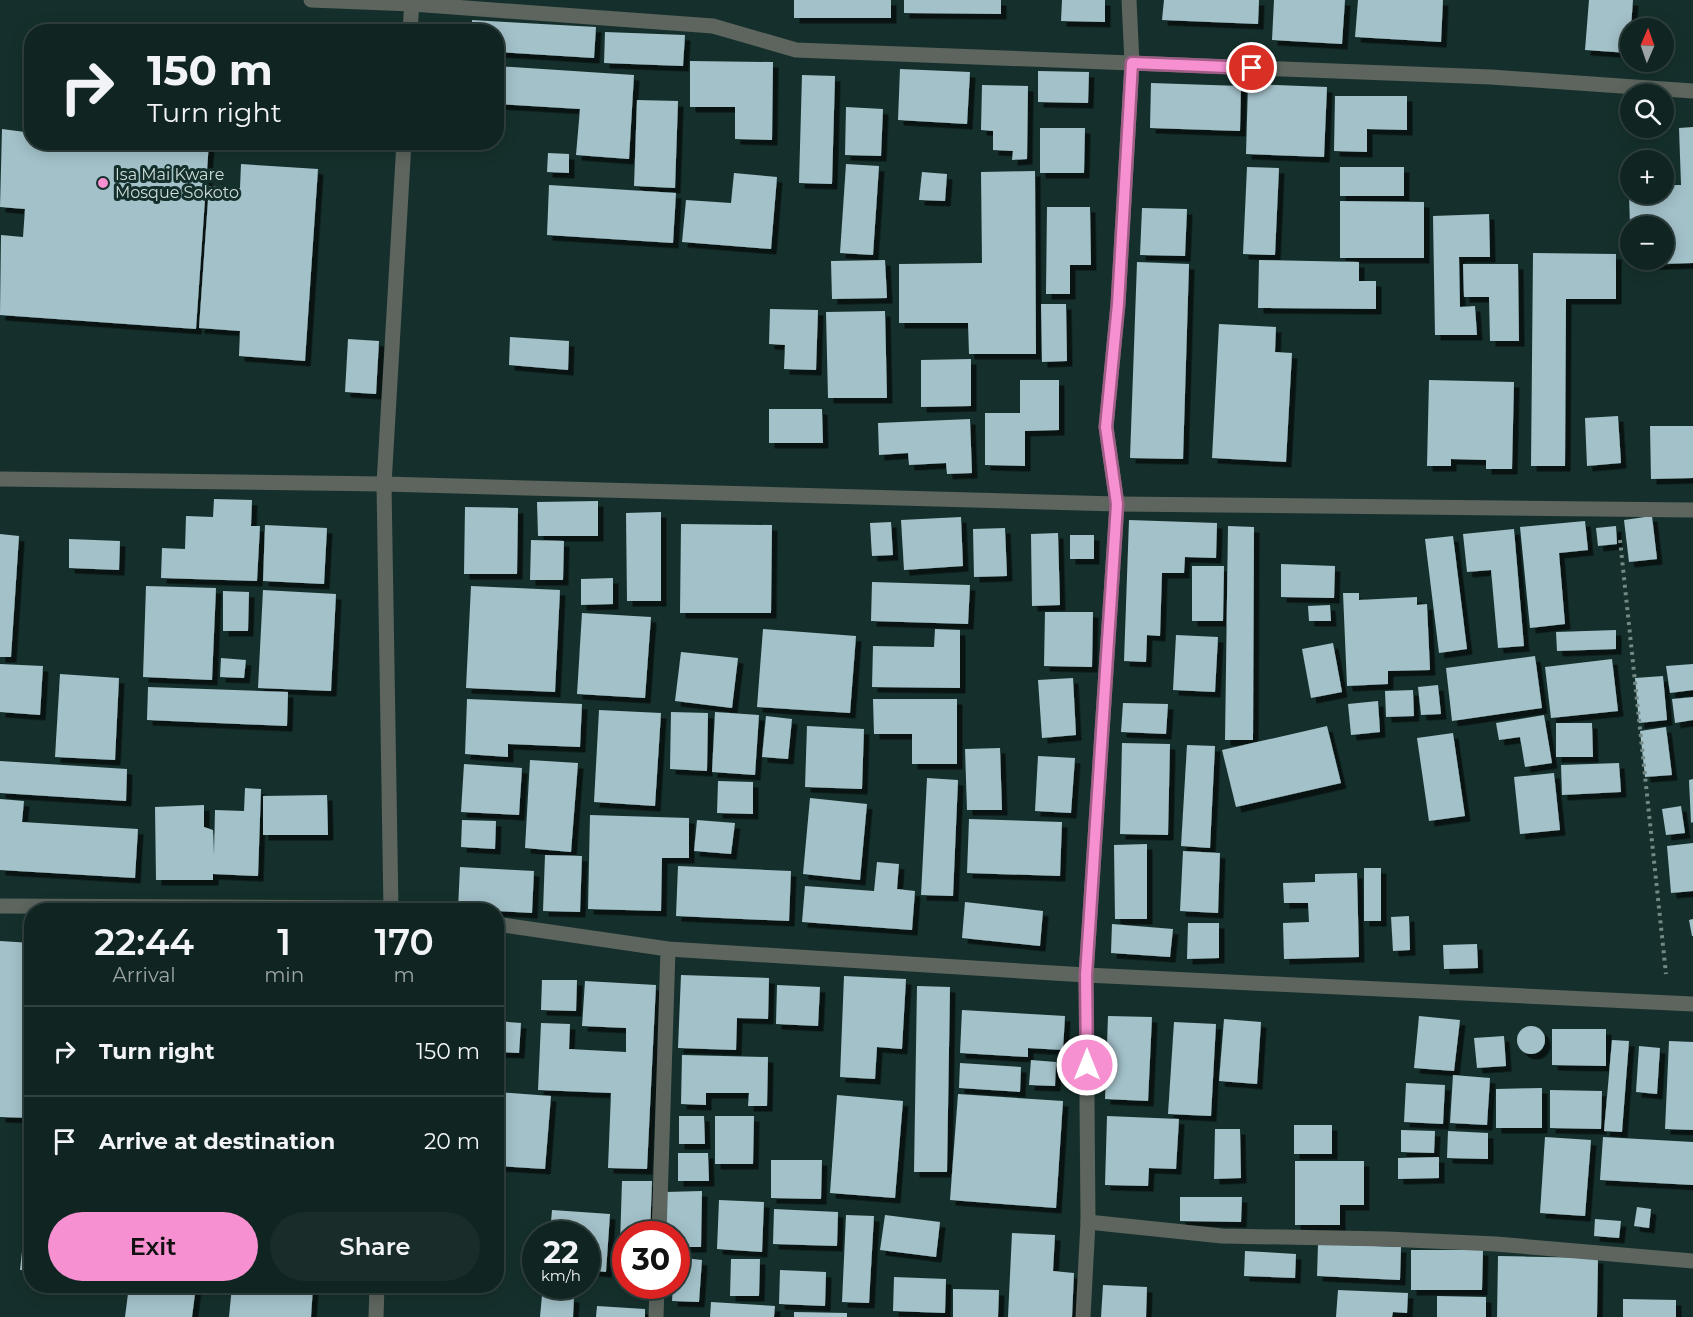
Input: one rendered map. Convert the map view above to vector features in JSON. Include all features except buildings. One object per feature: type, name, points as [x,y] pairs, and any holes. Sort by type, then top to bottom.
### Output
[{"type":"street","points":[[311,0],[412,2],[713,27],[796,50],[1479,76],[1693,91]]},
{"type":"street","points":[[1083,1317],[1088,1222],[1086,975],[1117,504],[1106,427],[1118,304],[1132,63],[1129,0]]},
{"type":"street","points":[[411,24],[412,2]]},
{"type":"street","points":[[391,903],[384,484],[404,150]]},
{"type":"street","points":[[0,479],[384,484],[1117,504],[1693,510]]},
{"type":"street","points":[[0,906],[24,906]]},
{"type":"street","points":[[504,925],[668,949],[1086,975],[1693,1004]]},
{"type":"street","points":[[659,1221],[668,949]]},
{"type":"street","points":[[1088,1222],[1222,1236],[1485,1243],[1693,1261]]},
{"type":"street","points":[[376,1317],[377,1293]]},
{"type":"street","points":[[656,1317],[657,1299]]},
{"type":"path","points":[[1616,509],[1669,1003]]},
{"type":"place","name":"Isa Mai Kware Mosque Sokoto","points":[[103,183]]},
{"type":"route","points":[[1087,1065],[1086,975],[1117,504],[1106,427],[1118,304],[1132,63],[1252,68]]}]
